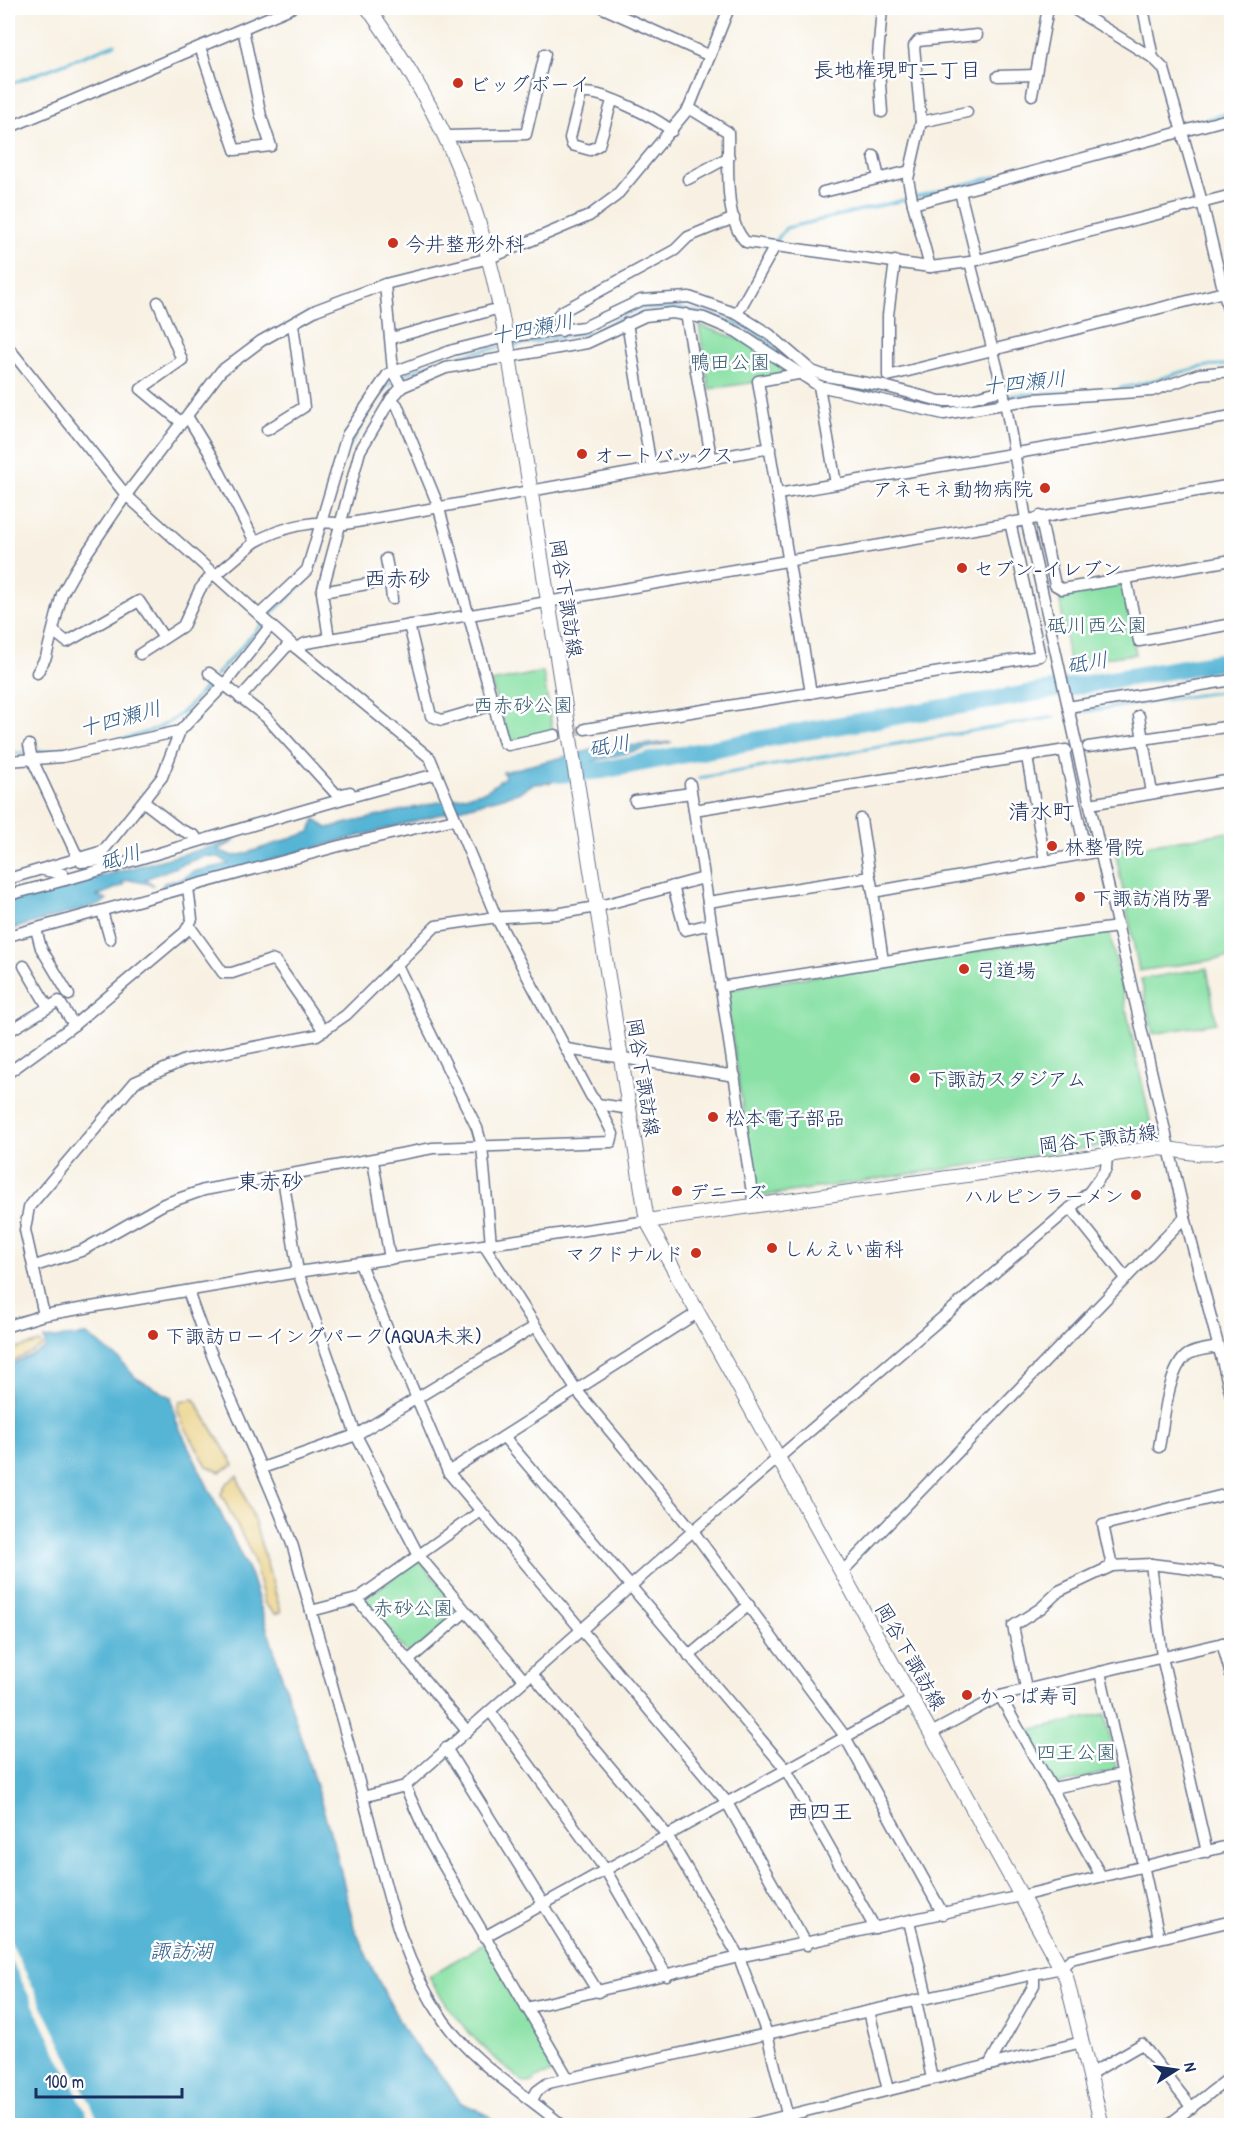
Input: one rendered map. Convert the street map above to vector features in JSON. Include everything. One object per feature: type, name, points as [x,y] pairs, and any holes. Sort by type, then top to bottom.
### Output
[{"type":"main road","name":"岡谷下諏訪線","points":[[368,8],[422,88],[447,136],[479,216],[490,258],[508,346],[647,1221],[841,1573],[933,1732],[1066,1977],[1102,2126]]},
{"type":"main road","name":"岡谷下諏訪線","points":[[647,1221],[1107,1155],[1169,1148],[1199,1154],[1230,1152]]},
{"type":"street","points":[[8,128],[291,8]]},
{"type":"street","points":[[603,8],[710,56]]},
{"type":"street","points":[[37,674],[46,657],[62,594],[126,495],[221,371],[261,341],[316,310],[385,285],[490,258],[589,216],[616,196],[689,108],[729,8]]},
{"type":"street","points":[[882,8],[878,56],[882,112]]},
{"type":"street","points":[[1032,95],[1048,8]]},
{"type":"street","points":[[1072,8],[1153,58],[1164,69],[1227,291],[1232,326]]},
{"type":"street","points":[[1143,8],[1153,58]]},
{"type":"street","points":[[200,47],[235,150],[271,146],[261,116],[243,29]]},
{"type":"street","points":[[930,267],[910,192],[910,171],[921,122],[914,46],[918,41],[977,35]]},
{"type":"street","points":[[447,136],[526,134],[545,54]]},
{"type":"street","points":[[998,76],[1036,75]]},
{"type":"street","points":[[612,101],[599,145],[590,150],[572,145],[570,138],[581,94],[587,92],[640,111],[672,131]]},
{"type":"street","points":[[689,108],[728,132],[728,183],[739,235],[746,242],[930,267],[973,261],[1232,195]]},
{"type":"street","points":[[921,122],[967,112]]},
{"type":"street","points":[[913,204],[1232,118]]},
{"type":"street","points":[[874,156],[879,178]]},
{"type":"street","points":[[688,179],[729,158]]},
{"type":"street","points":[[823,192],[910,171]]},
{"type":"street","points":[[960,192],[973,261],[1006,403],[1026,519],[1067,705],[1185,1216],[1232,1399]]},
{"type":"street","points":[[561,331],[558,315],[561,312],[675,250],[688,237],[734,218]]},
{"type":"street","points":[[737,314],[775,246]]},
{"type":"street","points":[[895,261],[888,315],[888,376],[993,352],[1227,291]]},
{"type":"street","points":[[328,639],[322,592],[338,523],[362,444],[391,399],[398,379],[385,285]]},
{"type":"street","points":[[260,615],[307,570],[324,521],[348,436],[388,374],[398,379],[446,368],[508,346],[584,327],[632,304],[656,298],[689,297],[737,314],[798,374],[819,386],[944,414],[1006,403],[1152,391],[1199,374],[1232,371]]},
{"type":"street","points":[[158,302],[182,360],[141,389],[184,420],[212,457],[255,542]]},
{"type":"street","points":[[392,338],[500,308]]},
{"type":"street","points":[[398,379],[453,350],[587,343],[627,323],[661,313],[686,314],[765,340],[812,371],[826,376],[884,386],[940,401],[959,401],[1003,390]]},
{"type":"street","points":[[686,314],[711,457]]},
{"type":"street","points":[[627,323],[651,467]]},
{"type":"street","points":[[267,430],[304,407],[293,324]]},
{"type":"street","points":[[8,347],[126,495],[344,690],[419,747],[430,758],[497,919],[613,1134],[611,1142],[433,1148],[186,1195],[164,1204],[81,1251],[35,1266]]},
{"type":"street","points":[[798,374],[758,381],[811,693]]},
{"type":"street","points":[[819,386],[836,484]]},
{"type":"street","points":[[391,399],[397,405],[438,505],[504,743],[508,745],[555,735]]},
{"type":"street","points":[[778,494],[1232,416]]},
{"type":"street","points":[[348,436],[362,444]]},
{"type":"street","points":[[140,654],[183,626],[200,589],[214,574],[255,542],[272,532],[324,521],[338,523],[770,448]]},
{"type":"street","points":[[240,698],[293,645],[1232,484]]},
{"type":"street","points":[[1040,516],[1055,585],[1062,589],[1232,560]]},
{"type":"street","points":[[585,729],[1040,656],[1010,522]]},
{"type":"street","points":[[386,559],[392,599]]},
{"type":"street","points":[[1125,578],[1139,641],[1232,624]]},
{"type":"street","points":[[322,592],[390,580]]},
{"type":"street","points":[[53,631],[67,642],[139,601],[164,638]]},
{"type":"street","points":[[8,879],[103,851],[162,777],[180,731],[223,684],[270,624]]},
{"type":"street","points":[[408,625],[431,716],[442,720],[493,705]]},
{"type":"street","points":[[210,673],[266,717],[337,795],[364,789],[366,795]]},
{"type":"street","points":[[1067,705],[1232,680]]},
{"type":"street","points":[[1139,716],[1152,793]]},
{"type":"street","points":[[1088,747],[1232,726]]},
{"type":"street","points":[[8,761],[31,752],[62,757],[108,749],[180,731]]},
{"type":"street","points":[[694,810],[1065,751],[1086,854]]},
{"type":"street","points":[[31,752],[78,858],[81,862],[114,859],[116,867]]},
{"type":"street","points":[[1028,757],[1045,861]]},
{"type":"street","points":[[8,895],[116,867],[197,840],[439,777]]},
{"type":"street","points":[[1090,804],[1232,780]]},
{"type":"street","points":[[635,801],[691,789],[754,1206]]},
{"type":"street","points":[[144,802],[179,829],[195,836],[197,840]]},
{"type":"street","points":[[8,936],[453,815]]},
{"type":"street","points":[[861,819],[884,961]]},
{"type":"street","points":[[873,892],[1100,851]]},
{"type":"street","points":[[43,870],[63,874],[65,880]]},
{"type":"street","points":[[44,1315],[35,1266],[25,1230],[29,1208],[135,1082],[185,1060],[311,1038],[324,1032],[346,1015],[436,926],[490,918],[556,914],[596,907],[704,878]]},
{"type":"street","points":[[708,902],[870,878]]},
{"type":"street","points":[[673,886],[684,930],[711,924]]},
{"type":"street","points":[[8,1073],[131,980],[190,927],[192,919],[188,888]]},
{"type":"street","points":[[102,911],[110,939]]},
{"type":"street","points":[[190,927],[223,973],[232,973],[271,960],[276,962],[324,1032]]},
{"type":"street","points":[[720,987],[1118,927]]},
{"type":"street","points":[[36,929],[41,948],[69,995]]},
{"type":"street","points":[[397,965],[477,1128],[482,1146],[487,1245],[534,1327],[577,1391],[693,1531],[844,1736],[943,1914]]},
{"type":"street","points":[[24,966],[48,1008]]},
{"type":"street","points":[[8,1025],[11,1030],[58,1001],[74,1025]]},
{"type":"street","points":[[567,1049],[735,1076]]},
{"type":"street","points":[[598,1104],[630,1109]]},
{"type":"street","points":[[363,1797],[405,1786],[693,1531],[779,1460],[1089,1192],[1106,1169],[1107,1155]]},
{"type":"street","points":[[373,1161],[390,1259]]},
{"type":"street","points":[[283,1178],[298,1272],[356,1435],[419,1556],[465,1612],[528,1677],[667,1834],[739,1957],[767,2034],[789,2120]]},
{"type":"street","points":[[1070,1208],[1126,1278]]},
{"type":"street","points":[[841,1573],[1185,1216]]},
{"type":"street","points":[[8,1326],[44,1315],[298,1272],[647,1221]]},
{"type":"street","points":[[360,1264],[448,1472],[726,1801],[807,1944]]},
{"type":"street","points":[[188,1291],[204,1340],[234,1412],[262,1468],[293,1547],[363,1797],[394,1922],[406,1955],[445,2022],[471,2052],[502,2080],[532,2100],[563,2126]]},
{"type":"street","points":[[448,1472],[697,1314]]},
{"type":"street","points":[[262,1468],[356,1435],[534,1327]]},
{"type":"street","points":[[1159,1447],[1171,1387],[1178,1367],[1188,1354],[1218,1347]]},
{"type":"street","points":[[504,1437],[785,1768],[875,1928]]},
{"type":"street","points":[[1112,1566],[1103,1525],[1232,1493]]},
{"type":"street","points":[[311,1611],[357,1599],[481,1511]]},
{"type":"street","points":[[1151,1564],[1162,1657],[1207,1852]]},
{"type":"street","points":[[1026,1688],[1012,1626],[1041,1608],[1059,1591],[1112,1566],[1151,1564],[1232,1574]]},
{"type":"street","points":[[357,1599],[466,1731]]},
{"type":"street","points":[[689,1656],[749,1605]]},
{"type":"street","points":[[408,1661],[465,1612]]},
{"type":"street","points":[[933,1732],[1000,1696],[1026,1688],[1227,1642],[1232,1679]]},
{"type":"street","points":[[1100,1672],[1159,1937]]},
{"type":"street","points":[[1000,1696],[1101,1876]]},
{"type":"street","points":[[484,1937],[785,1768],[914,1699]]},
{"type":"street","points":[[490,1711],[605,1869],[667,1976]]},
{"type":"street","points":[[446,1748],[597,1992]]},
{"type":"street","points":[[1053,1788],[1122,1774]]},
{"type":"street","points":[[405,1786],[431,1845],[568,2078]]},
{"type":"street","points":[[526,2008],[739,1957],[1021,1896],[1232,1845]]},
{"type":"street","points":[[909,1921],[927,1997]]},
{"type":"street","points":[[532,2100],[537,2091],[548,2083],[1061,1968],[1071,1959],[1232,1921]]},
{"type":"street","points":[[989,2065],[1034,1985],[1034,1974]]},
{"type":"street","points":[[916,2000],[932,2079]]},
{"type":"street","points":[[869,2011],[888,2090]]},
{"type":"street","points":[[745,2126],[789,2120],[888,2090],[1082,2042]]},
{"type":"street","points":[[1090,2074],[1142,2044],[1192,2109]]},
{"type":"street","points":[[1167,2126],[1232,2076]]},
{"type":"green space","name":"鴨田公園","points":[[699,325],[750,343],[792,377],[709,389]]},
{"type":"green space","name":"砥川西公園","points":[[1123,584],[1136,654],[1069,662],[1059,594]]},
{"type":"green space","name":"西赤砂公園","points":[[543,672],[553,733],[509,742],[491,682]]},
{"type":"green space","points":[[1231,832],[1231,957],[1139,971],[1115,850]]},
{"type":"green space","points":[[1109,930],[1154,1138],[756,1197],[725,990]]},
{"type":"green space","points":[[1207,968],[1216,1023],[1153,1034],[1141,979]]},
{"type":"green space","name":"赤砂公園","points":[[415,1562],[421,1562],[462,1611],[409,1655],[365,1604],[365,1598]]},
{"type":"green space","name":"四王公園","points":[[1105,1714],[1117,1770],[1053,1786],[1024,1731]]},
{"type":"green space","points":[[485,1943],[561,2070],[536,2078],[534,2082],[525,2083],[468,2032],[447,2005],[429,1976]]},
{"type":"sand","points":[[39,1342],[43,1346],[8,1364],[8,1351]]},
{"type":"sand","points":[[194,1399],[234,1465],[220,1472],[207,1466],[178,1411],[180,1401]]},
{"type":"sand","points":[[237,1476],[254,1520],[281,1612],[275,1614],[265,1604],[253,1557],[221,1494],[226,1484]]},
{"type":"water","points":[[672,742],[597,760],[550,783],[533,784],[518,793],[160,890],[164,883],[184,878],[192,872],[229,864],[219,857],[204,856],[145,879],[154,885],[130,880],[122,882],[124,885],[97,896],[107,899],[101,904],[8,930],[8,901],[236,840],[218,850],[233,856],[244,854],[310,832],[315,819],[327,828],[486,791],[505,777],[503,772],[596,749]]},
{"type":"water","name":"諏訪湖","points":[[87,1335],[118,1358],[136,1378],[171,1397],[176,1421],[251,1576],[336,1851],[354,1927],[372,1968],[408,2038],[443,2077],[460,2102],[490,2116],[494,2126],[8,2126],[8,1366],[46,1348],[44,1339]]},
{"type":"pier","points":[[8,1937],[101,2125],[92,2125],[8,1953]]},
{"type":"waterway","points":[[8,85],[115,44]]},
{"type":"waterway","points":[[1193,123],[1232,112]]},
{"type":"waterway","points":[[915,197],[998,176]]},
{"type":"waterway","points":[[775,242],[786,228],[908,199]]},
{"type":"waterway","name":"十四瀬川","points":[[511,346],[594,331],[638,309],[679,308],[713,315],[747,328],[769,342],[792,362]]},
{"type":"waterway","name":"十四瀬川","points":[[348,448],[375,401],[394,380],[441,361],[504,347]]},
{"type":"waterway","name":"十四瀬川","points":[[1120,388],[1203,367],[1232,365]]},
{"type":"waterway","name":"十四瀬川","points":[[851,388],[888,393],[923,404]]},
{"type":"waterway","name":"十四瀬川","points":[[936,407],[960,406],[1015,395],[1066,392]]},
{"type":"waterway","name":"十四瀬川","points":[[216,675],[273,612],[305,582],[315,566],[325,529]]},
{"type":"waterway","name":"砥川","points":[[559,774],[603,770],[805,731],[1232,660]]},
{"type":"waterway","name":"十四瀬川","points":[[33,752],[103,743],[156,728],[181,713],[212,680]]},
{"type":"waterway","points":[[1081,712],[1232,690]]},
{"type":"waterway","points":[[699,778],[1054,717]]},
{"type":"waterway","name":"十四瀬川","points":[[8,753],[27,753]]},
{"type":"tunnel","points":[[555,735],[585,729]]},
{"type":"place","name":"ビッグボーイ","points":[[458,83]]},
{"type":"place","name":"今井整形外科","points":[[393,243]]},
{"type":"place","name":"オートバックス","points":[[582,454]]},
{"type":"place","name":"アネモネ動物病院","points":[[1045,488]]},
{"type":"place","name":"セブン-イレブン","points":[[962,568]]},
{"type":"place","name":"林整骨院","points":[[1052,846]]},
{"type":"place","name":"下諏訪消防署","points":[[1080,897]]},
{"type":"place","name":"弓道場","points":[[964,969]]},
{"type":"place","name":"下諏訪スタジアム","points":[[915,1078]]},
{"type":"place","name":"松本電子部品","points":[[713,1117]]},
{"type":"place","name":"デニーズ","points":[[677,1191]]},
{"type":"place","name":"ハルピンラーメン","points":[[1136,1195]]},
{"type":"place","name":"しんえい歯科","points":[[772,1248]]},
{"type":"place","name":"マクドナルド","points":[[696,1253]]},
{"type":"place","name":"下諏訪ローイングパーク(AQUA未来)","points":[[153,1335]]},
{"type":"place","name":"かっぱ寿司","points":[[967,1695]]},
{"type":"district","name":"長地権現町二丁目","points":[[897,69]]},
{"type":"district","name":"西赤砂","points":[[397,578]]},
{"type":"district","name":"清水町","points":[[1041,811]]},
{"type":"district","name":"東赤砂","points":[[270,1181]]},
{"type":"district","name":"西四王","points":[[820,1811]]}]
